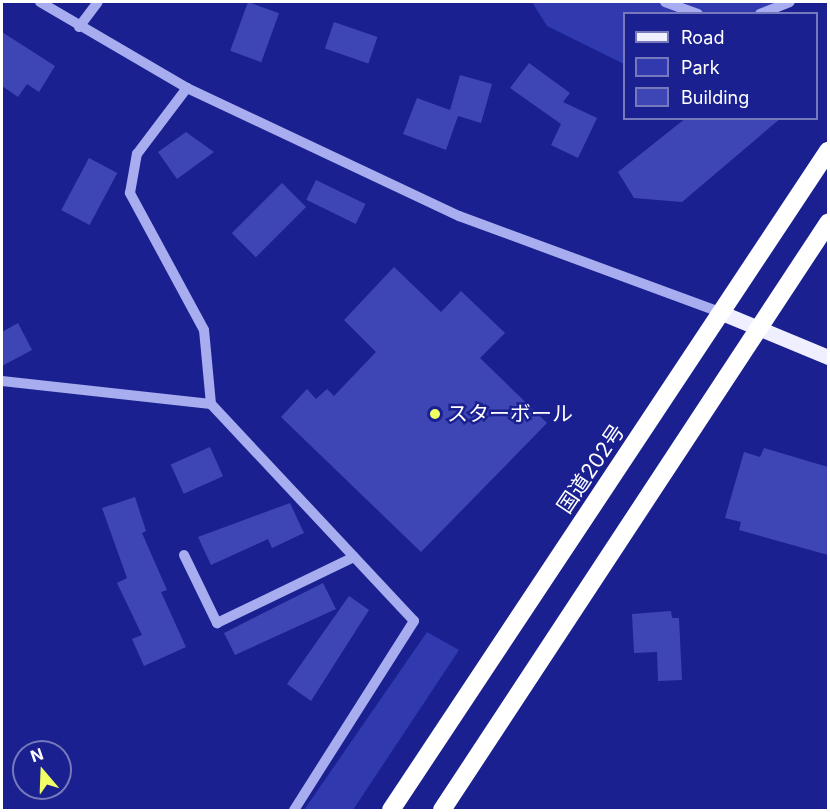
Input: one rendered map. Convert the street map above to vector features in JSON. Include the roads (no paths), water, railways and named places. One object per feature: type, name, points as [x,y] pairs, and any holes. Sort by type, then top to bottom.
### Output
[{"type":"highway","name":"国道202号","points":[[391,810],[828,152]]},
{"type":"highway","points":[[442,810],[828,223]]},
{"type":"main road","points":[[722,313],[828,357]]},
{"type":"street","points":[[40,2],[79,27],[187,88],[459,216],[722,313]]},
{"type":"street","points":[[79,27],[98,2]]},
{"type":"street","points":[[665,2],[692,12]]},
{"type":"street","points":[[765,12],[790,2]]},
{"type":"street","points":[[187,88],[137,154],[130,193],[204,330],[211,404],[414,621],[294,810]]},
{"type":"street","points":[[2,381],[211,404]]},
{"type":"street","points":[[184,555],[217,623],[354,557]]},
{"type":"place","name":"スターボール","points":[[435,414]]}]
